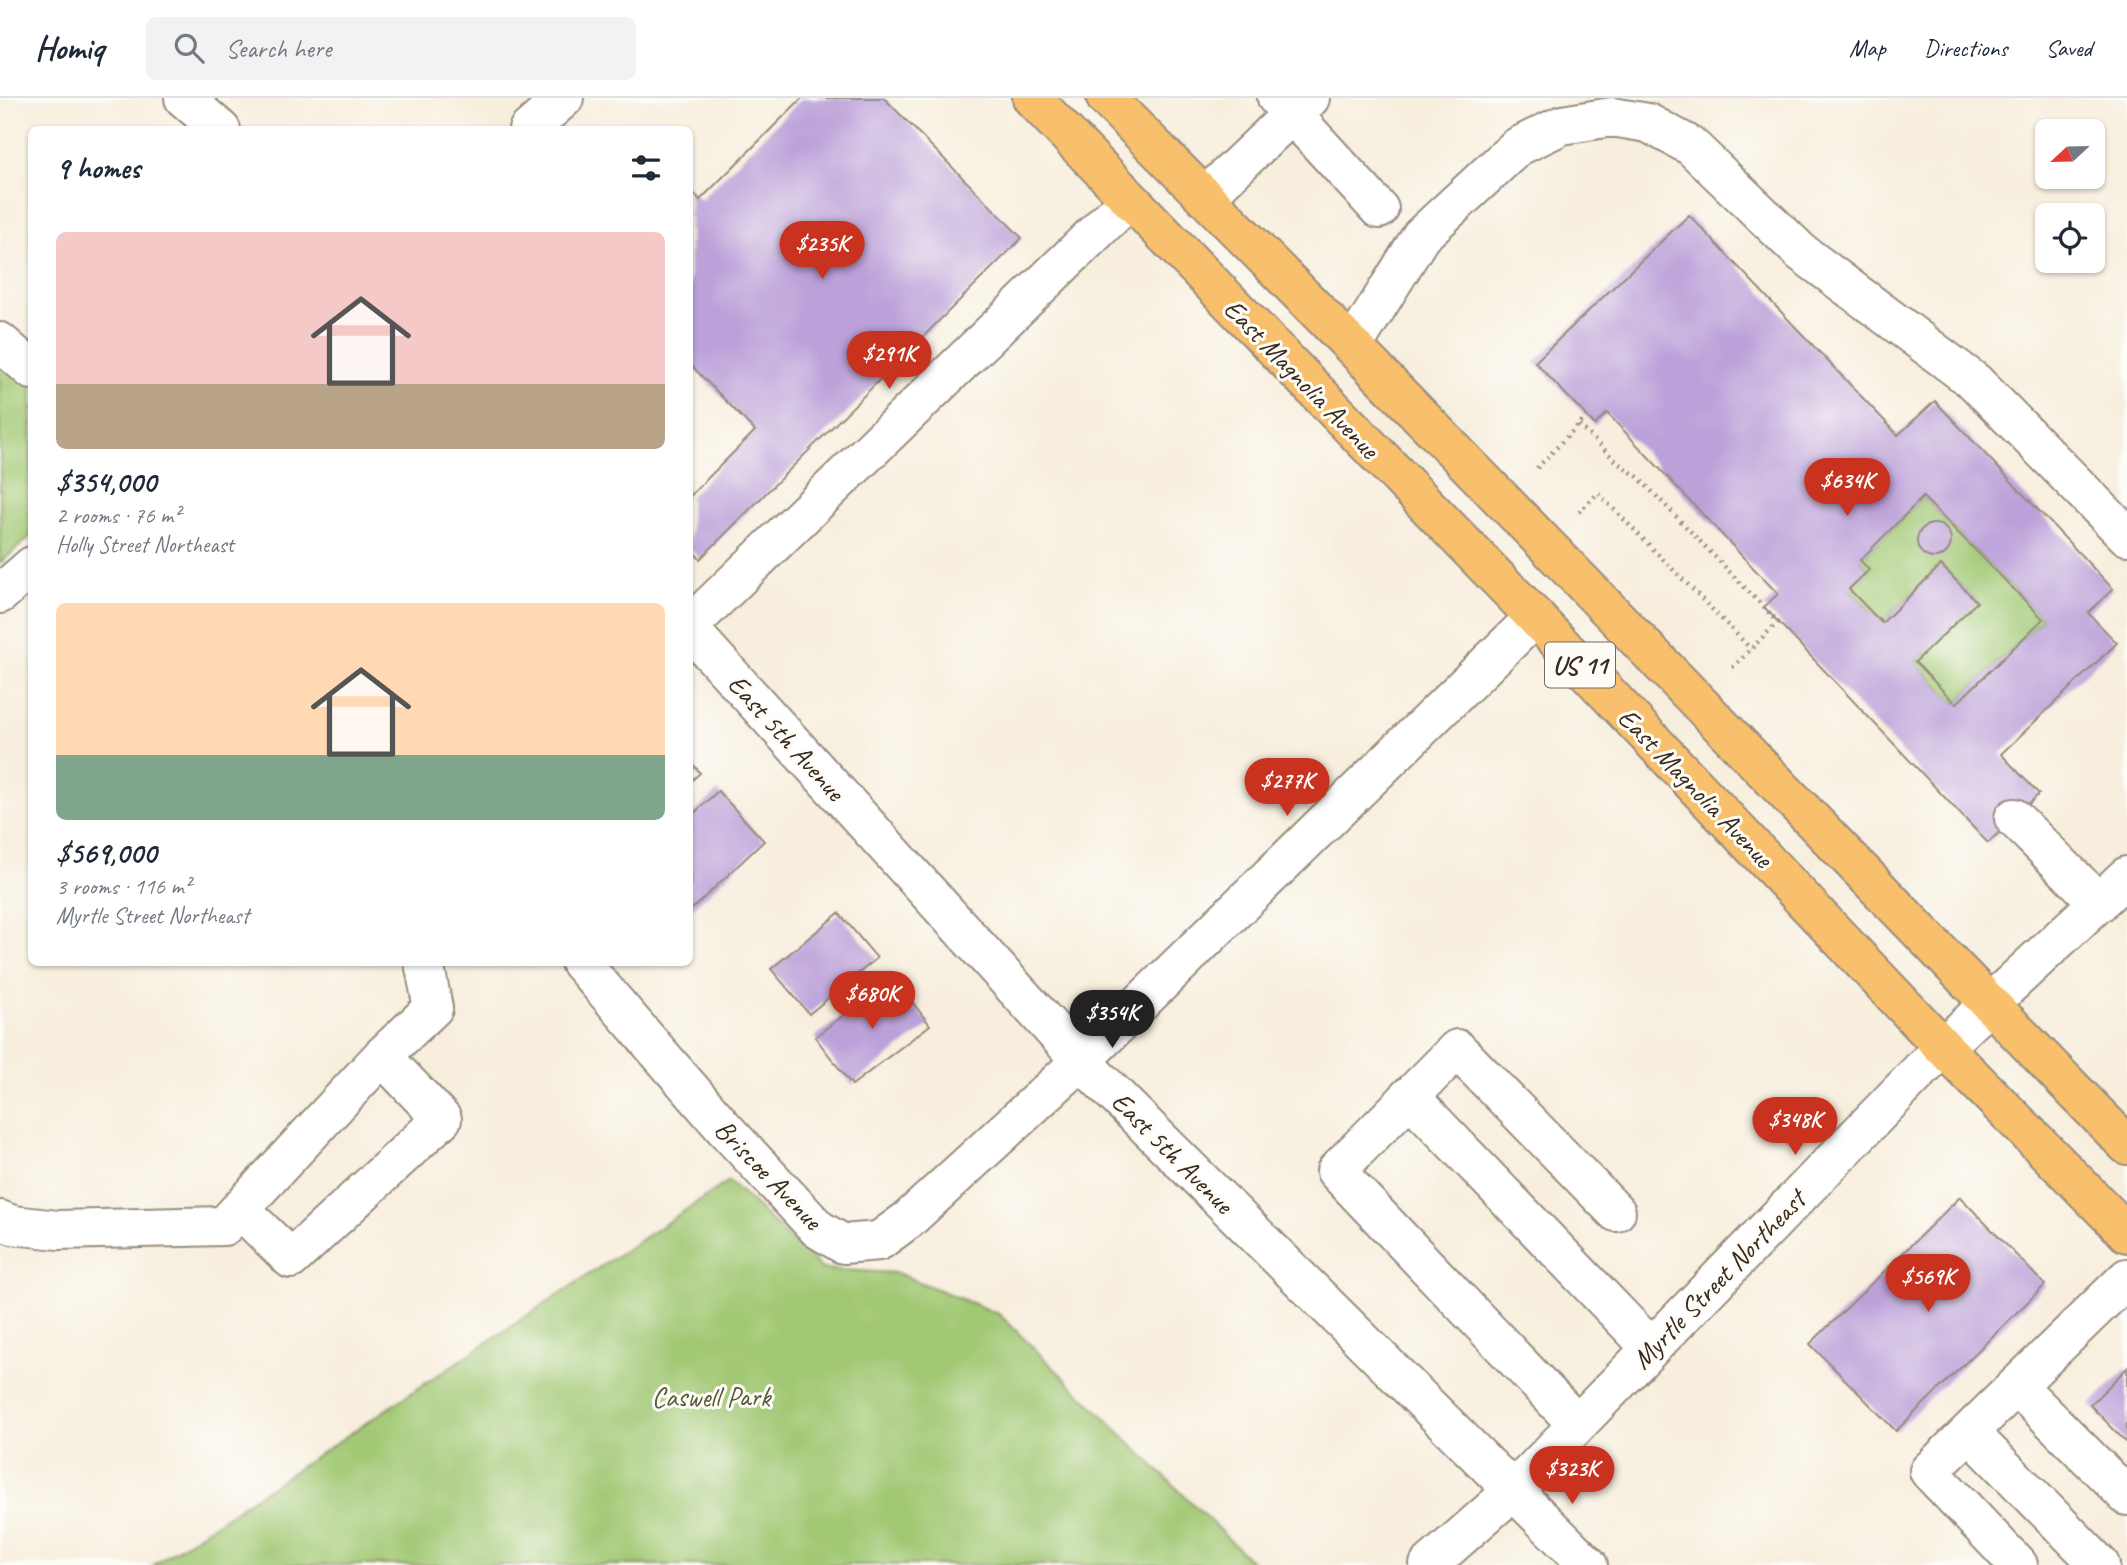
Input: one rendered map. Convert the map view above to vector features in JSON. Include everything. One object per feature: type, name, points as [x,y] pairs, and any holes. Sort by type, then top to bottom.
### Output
[{"type":"main road","name":"East Magnolia Avenue","points":[[1032,98],[1535,617],[1943,1047],[2127,1233]]},
{"type":"main road","name":"East Magnolia Avenue","points":[[1106,98],[1353,346],[2127,1145]]},
{"type":"street","points":[[184,98],[216,126]]},
{"type":"street","points":[[532,126],[564,98]]},
{"type":"street","points":[[1205,197],[1293,103],[1379,209]]},
{"type":"street","points":[[1353,346],[1421,236],[1517,147],[1562,125],[1612,117],[1648,123],[1691,146],[1801,251],[1975,382],[2127,536]]},
{"type":"street","points":[[693,622],[1129,200]]},
{"type":"street","points":[[0,594],[28,570]]},
{"type":"street","name":"Briscoe Avenue","points":[[584,966],[818,1229],[843,1244],[879,1241],[909,1219],[1081,1061],[1535,617]]},
{"type":"street","name":"East 5th Avenue","points":[[693,633],[1081,1061],[1588,1565]]},
{"type":"street","points":[[2014,818],[2099,903]]},
{"type":"street","name":"Myrtle Street Northeast","points":[[1429,1565],[1514,1490],[1943,1047],[2127,876]]},
{"type":"street","points":[[0,1220],[13,1225],[58,1230],[223,1226],[383,1056],[432,1008],[425,966]]},
{"type":"street","points":[[1577,1424],[1336,1171],[1457,1049],[1616,1212]]},
{"type":"street","points":[[240,1209],[291,1259],[442,1119],[383,1056]]},
{"type":"street","points":[[1409,1096],[1651,1348]]},
{"type":"street","points":[[2018,1565],[1929,1471],[2127,1278]]},
{"type":"street","points":[[2017,1386],[2127,1496]]},
{"type":"street","points":[[1970,1433],[2100,1565]]},
{"type":"path","points":[[1536,468],[1587,416]]},
{"type":"path","points":[[1579,425],[1618,463],[1638,477],[1778,622],[1729,671]]},
{"type":"path","points":[[1579,512],[1598,493],[1751,649]]},
{"type":"green space","points":[[0,359],[28,383],[28,539],[0,563]]},
{"type":"green space","points":[[1923,497],[2043,619],[1956,704],[1915,662],[1976,601],[1941,565],[1882,623],[1849,589],[1869,570],[1860,560]]},
{"type":"green space","name":"Caswell Park","points":[[729,1181],[822,1269],[897,1273],[999,1314],[1255,1565],[153,1565]]},
{"type":"building","points":[[802,98],[884,98],[1022,238],[700,559],[693,551],[693,493],[755,431],[693,367],[693,192],[700,200]]},
{"type":"building","points":[[1689,215],[1898,435],[1935,401],[2113,589],[2088,613],[2117,643],[2001,754],[2039,794],[1988,843],[1764,607],[1778,594],[1607,413],[1595,425],[1535,362]],"holes":[[[1923,497],[2043,619],[1956,704],[1915,662],[1977,602],[1941,565],[1882,623],[1849,589],[1869,570],[1860,560]]]},
{"type":"building","points":[[1934,524],[1946,529],[1951,541],[1946,553],[1934,558],[1922,553],[1917,541],[1922,529]]},
{"type":"building","points":[[693,765],[700,773],[693,779]]},
{"type":"building","points":[[718,791],[764,841],[693,908],[693,814]]},
{"type":"building","points":[[839,913],[877,958],[809,1014],[771,969]]},
{"type":"building","points":[[893,977],[930,1025],[852,1085],[815,1037]]},
{"type":"building","points":[[1960,1197],[2045,1285],[1896,1431],[1810,1344]]},
{"type":"building","points":[[2127,1368],[2127,1443],[2090,1405]]}]
